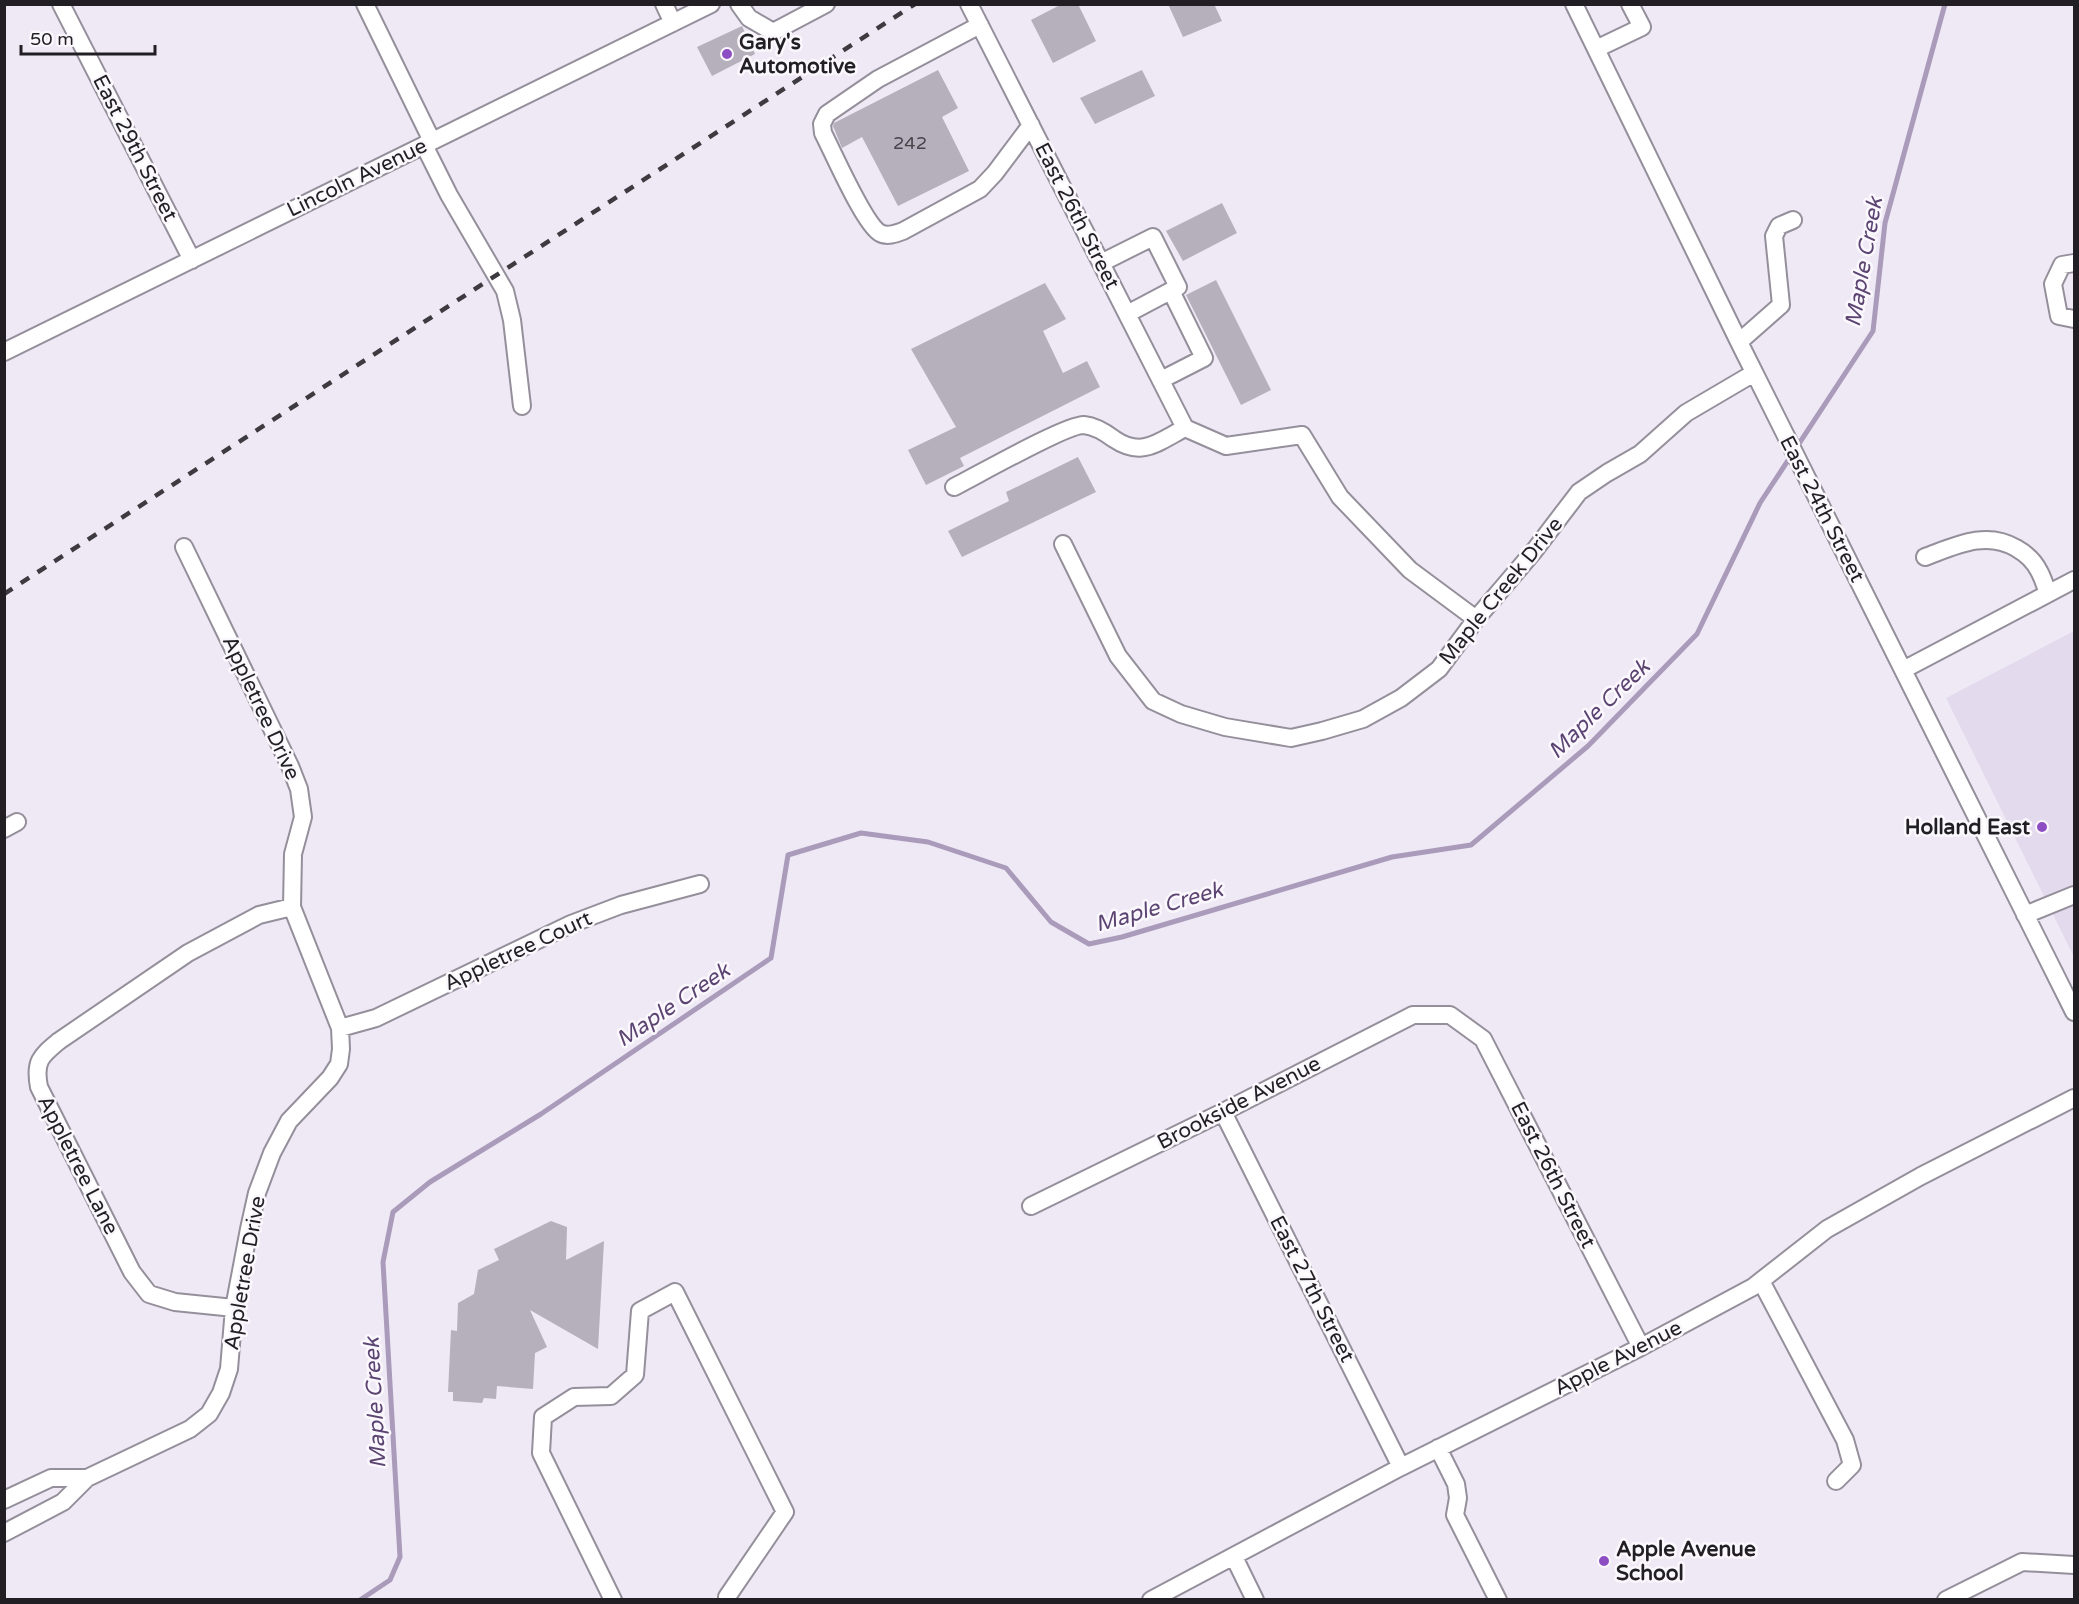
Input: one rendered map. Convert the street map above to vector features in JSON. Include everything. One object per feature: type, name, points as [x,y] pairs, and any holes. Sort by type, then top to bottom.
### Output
[{"type":"street","name":"East 29th Street","points":[[61,4],[192,260]]},
{"type":"street","points":[[365,4],[449,195],[505,291],[512,320],[522,406]]},
{"type":"street","points":[[664,4],[673,23]]},
{"type":"street","name":"Lincoln Avenue","points":[[4,352],[711,4]]},
{"type":"street","points":[[739,4],[749,18],[773,32],[826,4]]},
{"type":"street","name":"East 26th Street","points":[[969,4],[1185,428]]},
{"type":"street","name":"East 24th Street","points":[[1574,4],[1754,373],[2074,1012]]},
{"type":"street","points":[[1596,49],[1642,27],[1630,4]]},
{"type":"street","points":[[980,25],[878,80],[827,114],[822,124],[823,133],[866,217],[879,232],[891,235],[903,231],[980,189],[1031,125]]},
{"type":"street","points":[[1739,342],[1781,304],[1774,236],[1779,226],[1792,220]]},
{"type":"street","points":[[1101,263],[1153,237],[1178,287],[1127,314]]},
{"type":"street","points":[[2074,263],[2062,265],[2053,284],[2059,316],[2074,319]]},
{"type":"street","points":[[1161,380],[1204,358],[1171,291]]},
{"type":"street","name":"Maple Creek Drive","points":[[1062,544],[1118,656],[1153,701],[1181,714],[1225,727],[1291,738],[1323,731],[1363,720],[1401,698],[1439,669],[1476,619],[1534,552],[1579,492],[1640,454],[1686,413],[1754,373]]},
{"type":"street","points":[[954,487],[1063,432],[1084,425],[1103,432],[1123,446],[1143,449],[1185,428],[1226,446],[1302,435],[1340,497],[1410,570],[1476,619]]},
{"type":"street","points":[[1925,557],[1962,543],[1990,539],[2007,543],[2025,553],[2038,569],[2048,593]]},
{"type":"street","name":"Appletree Drive","points":[[4,1533],[63,1502],[87,1478],[190,1429],[209,1414],[221,1393],[229,1369],[234,1308],[249,1229],[258,1193],[272,1153],[289,1121],[330,1078],[339,1064],[340,1028],[292,908],[293,854],[303,816],[299,789],[184,547]]},
{"type":"street","points":[[1903,670],[2074,580]]},
{"type":"street","name":"Appletree Court","points":[[340,1028],[376,1018],[571,924],[621,905],[700,884]]},
{"type":"street","points":[[2025,915],[2074,895]]},
{"type":"street","name":"Appletree Lane","points":[[234,1308],[175,1302],[149,1294],[132,1272],[39,1087],[36,1072],[41,1056],[59,1041],[188,953],[259,915],[292,908]]},
{"type":"street","name":"Brookside Avenue","points":[[1030,1206],[1223,1112],[1413,1015],[1450,1015]]},
{"type":"street","name":"East 26th Street","points":[[1450,1015],[1483,1039],[1641,1347]]},
{"type":"street","name":"Apple Avenue","points":[[1151,1599],[1401,1467],[1641,1347],[1761,1281],[1827,1229],[1921,1176],[2074,1098]]},
{"type":"street","name":"East 27th Street","points":[[1223,1112],[1401,1467]]},
{"type":"street","points":[[1761,1281],[1845,1440],[1852,1465],[1836,1481]]},
{"type":"street","points":[[613,1599],[541,1453],[543,1417],[574,1397],[610,1396],[635,1375],[640,1311],[675,1292],[785,1512],[727,1597],[728,1599]]},
{"type":"street","points":[[1438,1448],[1456,1485],[1458,1498],[1455,1515],[1498,1599]]},
{"type":"street","name":"Appletree Drive","points":[[4,1500],[51,1478],[87,1478]]},
{"type":"street","points":[[1234,1557],[1255,1599]]},
{"type":"street","points":[[1946,1599],[2022,1562],[2074,1565]]},
{"type":"shaded area","name":"Holland East","points":[[2074,631],[2074,957],[1946,698]]},
{"type":"building","points":[[1062,4],[1078,4],[1096,41],[1053,63],[1031,20]]},
{"type":"building","points":[[1168,4],[1214,4],[1222,21],[1183,37]]},
{"type":"building","points":[[742,26],[755,54],[712,76],[697,47]]},
{"type":"building","points":[[938,70],[958,108],[942,117],[969,171],[898,206],[862,137],[842,148],[833,126],[834,123]]},
{"type":"building","points":[[1142,70],[1155,96],[1095,124],[1080,98]]},
{"type":"building","points":[[1222,203],[1237,233],[1183,261],[1166,231]]},
{"type":"building","points":[[1216,280],[1271,390],[1241,405],[1186,295]]},
{"type":"building","points":[[1045,283],[1066,319],[1043,331],[1063,373],[1087,361],[1100,387],[960,458],[964,466],[926,485],[908,450],[956,427],[911,349]]},
{"type":"building","points":[[1078,457],[1096,492],[962,557],[948,531],[1009,501],[1006,492]]},
{"type":"building","points":[[551,1221],[567,1227],[566,1260],[604,1241],[598,1349],[530,1310],[547,1347],[535,1353],[533,1389],[497,1386],[496,1399],[484,1398],[482,1403],[453,1401],[453,1392],[448,1392],[451,1330],[457,1331],[458,1303],[474,1294],[478,1270],[499,1260],[494,1249]]},
{"type":"waterway","name":"Maple Creek","points":[[360,1600],[390,1580],[400,1557],[383,1262],[393,1212],[430,1182],[541,1114],[771,958],[788,855],[861,833],[928,842],[1006,868],[1051,922],[1089,944],[1122,937],[1392,857],[1471,845],[1588,746],[1697,634],[1760,503],[1873,331],[1885,223],[1945,4]]},
{"type":"railway","points":[[4,594],[915,4]]},
{"type":"place","name":"Gary's Automotive","points":[[727,54]]},
{"type":"place","name":"Holland East","points":[[2042,827]]},
{"type":"place","name":"Apple Avenue School","points":[[1604,1561]]}]
